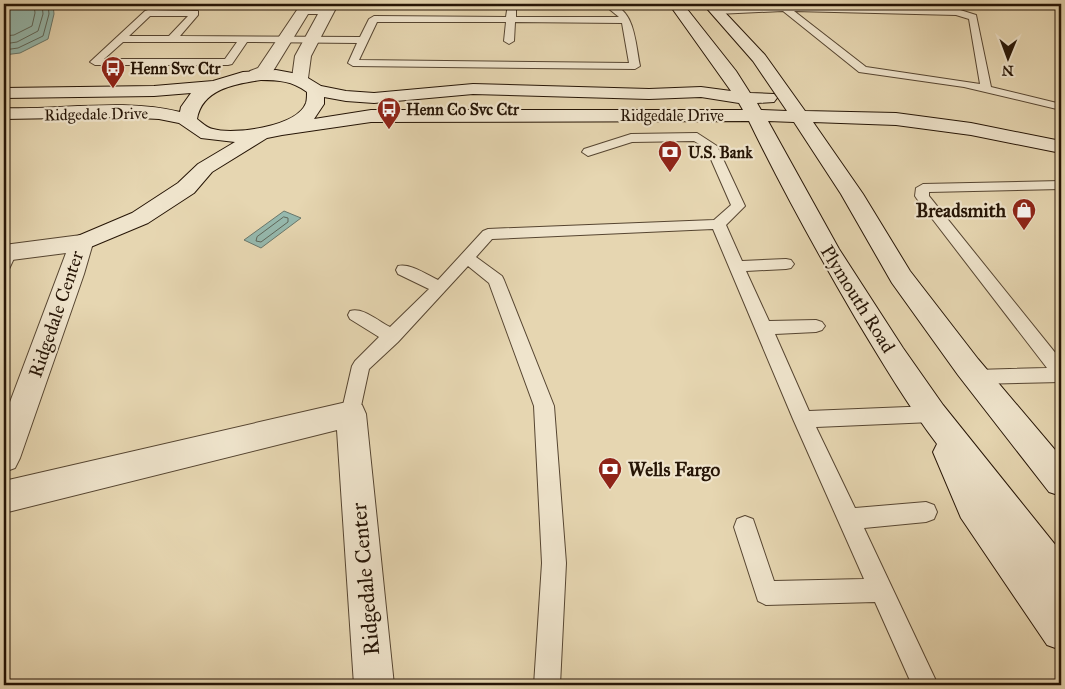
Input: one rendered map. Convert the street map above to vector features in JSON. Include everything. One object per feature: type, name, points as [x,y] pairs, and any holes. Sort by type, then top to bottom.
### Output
[{"type":"street","name":"Plymouth Road","points":[[676,4],[730,75],[756,116],[783,170],[842,275],[932,414],[1061,581]]},
{"type":"street","points":[[713,7],[797,104],[901,277],[976,377],[1058,472]]},
{"type":"street","points":[[256,75],[272,74],[300,78],[316,90],[317,98],[314,107],[302,118],[282,129],[263,134],[231,137],[204,133],[187,120],[186,111],[202,93],[216,85],[264,72],[304,10],[328,10],[303,56],[300,78]]},
{"type":"street","name":"Ridgedale Drive","points":[[4,93],[172,90],[216,85]]},
{"type":"street","name":"Ridgedale Drive","points":[[316,90],[346,96],[374,98],[414,93],[473,90],[648,94],[701,92],[979,130],[1061,147]]},
{"type":"street","name":"Ridgedale Drive","points":[[282,129],[380,116],[756,116],[797,104]]},
{"type":"street","name":"Ridgedale Drive","points":[[4,114],[127,111],[161,113],[187,120]]},
{"type":"street","points":[[1032,124],[1061,132]]},
{"type":"street","points":[[204,133],[205,168]]},
{"type":"street","points":[[81,243],[140,218],[186,188],[205,168],[263,134]]},
{"type":"street","name":"Ridgedale Center","points":[[4,458],[72,274],[81,243],[5,256]]},
{"type":"street","points":[[4,497],[351,414]]},
{"type":"street","name":"Ridgedale Center","points":[[351,414],[374,685]]},
{"type":"street","points":[[932,414],[972,507],[1061,631]]},
{"type":"lane","points":[[509,41],[512,4]]},
{"type":"lane","points":[[607,4],[621,13],[626,20],[635,66],[353,63],[374,19],[626,20]]},
{"type":"lane","points":[[713,7],[958,12],[973,17],[986,89]]},
{"type":"lane","points":[[785,8],[863,70],[964,84],[1061,107]]},
{"type":"lane","points":[[172,39],[195,14],[148,14],[95,62],[228,62],[245,40]]},
{"type":"lane","points":[[120,39],[363,40]]},
{"type":"lane","points":[[351,414],[361,366],[440,288],[488,234],[718,224],[738,206],[711,146],[697,137],[630,138],[588,152]]},
{"type":"lane","points":[[616,143],[648,146]]},
{"type":"lane","points":[[674,146],[711,146]]},
{"type":"lane","points":[[1061,185],[924,188],[922,196],[1061,374]]},
{"type":"lane","points":[[718,224],[803,419],[925,685]]},
{"type":"lane","points":[[467,258],[496,280],[544,406],[554,563],[547,685]]},
{"type":"lane","points":[[736,266],[786,264]]},
{"type":"lane","points":[[404,270],[440,288]]},
{"type":"lane","points":[[356,315],[392,336]]},
{"type":"lane","points":[[763,328],[816,326]]},
{"type":"lane","points":[[976,377],[1061,374]]},
{"type":"lane","points":[[803,419],[932,414]]},
{"type":"lane","points":[[849,519],[926,512]]},
{"type":"lane","points":[[745,527],[766,593],[882,590]]},
{"type":"water","points":[[4,4],[53,4],[54,14],[48,39],[20,53],[4,55]]},
{"type":"water","points":[[284,211],[301,218],[261,248],[244,240]]},
{"type":"place","name":"Henn Svc Ctr","points":[[113,89]]},
{"type":"place","name":"Henn Co Svc Ctr","points":[[389,130]]},
{"type":"place","name":"U.S. Bank","points":[[670,173]]},
{"type":"place","name":"Breadsmith","points":[[1024,231]]},
{"type":"place","name":"Wells Fargo","points":[[610,490]]}]
